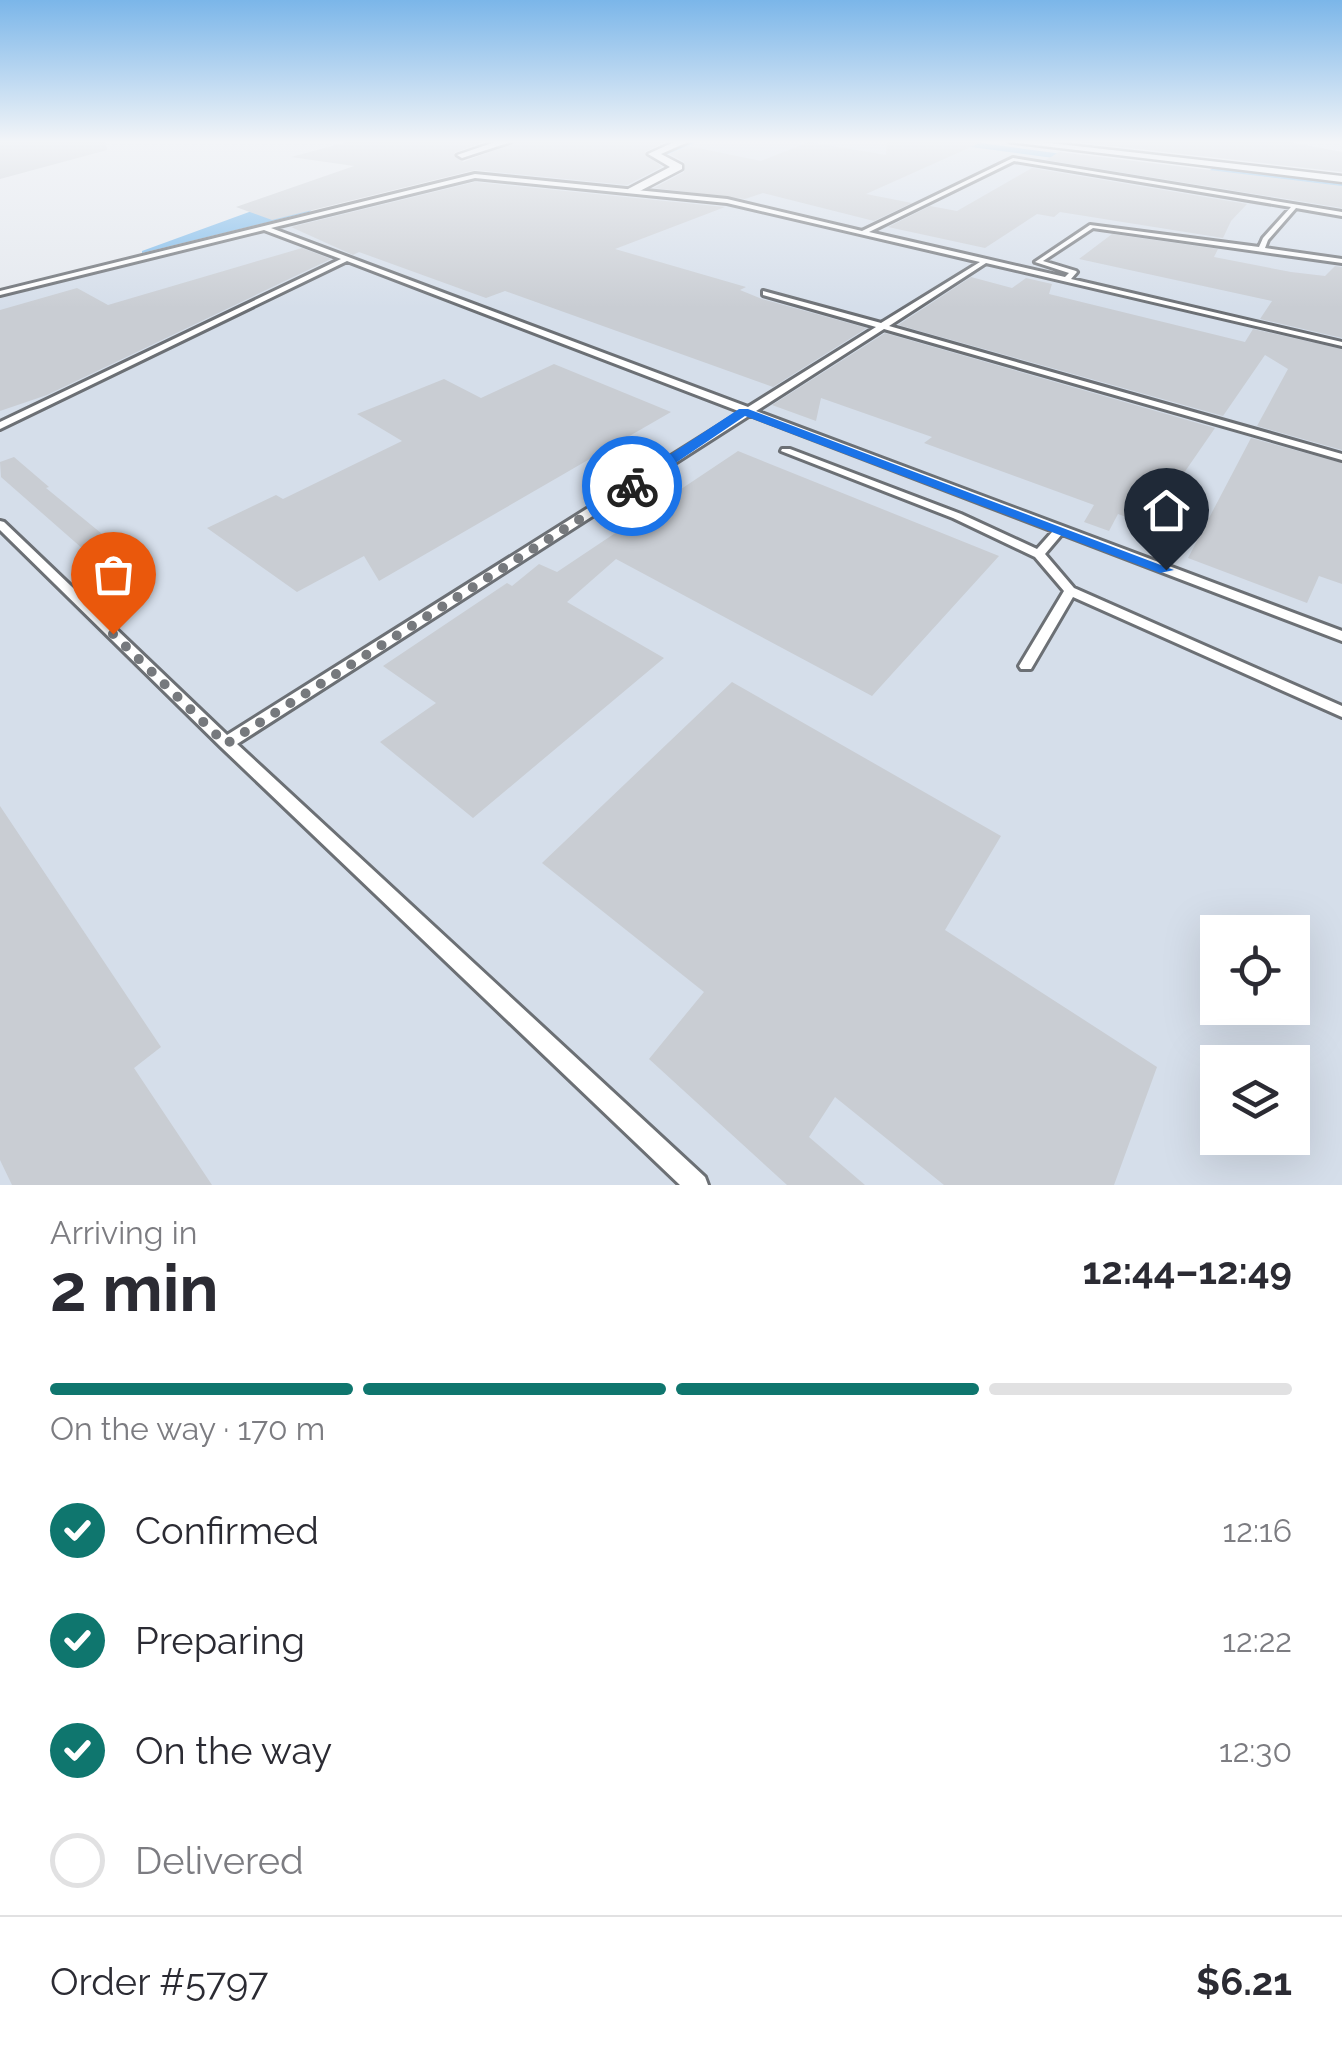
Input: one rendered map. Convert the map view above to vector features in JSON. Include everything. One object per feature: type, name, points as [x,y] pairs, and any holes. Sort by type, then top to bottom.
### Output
[{"type":"lane","points":[[0,294],[390,197]]},
{"type":"lane","points":[[692,197],[728,201],[1342,344]]},
{"type":"lane","points":[[864,232],[935,197]]},
{"type":"lane","points":[[1243,197],[1342,214]]},
{"type":"lane","points":[[1261,250],[1295,206]]},
{"type":"lane","points":[[1067,279],[1074,272],[1038,262],[1092,226],[1342,261]]},
{"type":"lane","points":[[265,228],[1342,636]]},
{"type":"lane","points":[[0,426],[347,260]]},
{"type":"lane","points":[[226,744],[987,260]]},
{"type":"lane","points":[[766,293],[1342,457]]},
{"type":"lane","points":[[786,451],[957,516],[1039,554],[1070,591],[1342,712]]},
{"type":"lane","points":[[0,524],[226,744],[696,1185]]},
{"type":"lane","points":[[1039,554],[1060,530]]},
{"type":"lane","points":[[1026,666],[1070,591]]},
{"type":"shaded area","points":[[384,197],[1342,197],[1342,1185],[0,1185],[0,290]]},
{"type":"water","points":[[290,197],[329,197],[309,212],[142,251]]},
{"type":"building","points":[[264,197],[364,197],[272,220],[236,207]]},
{"type":"building","points":[[412,197],[628,197],[725,207],[615,249],[746,287],[740,290],[762,299],[867,328],[773,387],[505,291],[486,298],[359,252],[353,255],[291,227]]},
{"type":"building","points":[[780,197],[883,197],[912,203],[874,221]]},
{"type":"building","points":[[981,197],[1207,197],[1247,204],[1231,221],[1223,238],[1060,212],[1054,217],[1037,214],[985,248],[888,227],[930,206],[957,211]]},
{"type":"building","points":[[1276,197],[1342,197],[1342,208]]},
{"type":"building","points":[[1112,234],[1218,249],[1214,257],[1291,272],[1325,276],[1335,266],[1342,267],[1342,338],[1260,319],[1272,301],[1079,259]]},
{"type":"building","points":[[302,248],[331,259],[47,395],[0,411],[0,310],[77,288],[108,305]]},
{"type":"building","points":[[971,277],[1012,288],[1026,278],[1052,284],[1049,294],[1245,342],[1253,329],[1342,349],[1342,450],[1257,426],[1288,369],[1265,355],[1223,416],[898,325]]},
{"type":"building","points":[[885,333],[1215,428],[1148,525],[1118,514],[1109,531],[1084,522],[1094,505],[924,443],[932,437],[821,398],[816,421],[772,405]]},
{"type":"building","points":[[554,364],[671,412],[379,581],[364,556],[297,592],[207,528],[276,495],[283,499],[402,441],[357,414],[444,379],[481,398]]},
{"type":"building","points":[[1251,438],[1342,463],[1342,584],[1319,576],[1307,603],[1188,558]]},
{"type":"building","points":[[738,451],[999,556],[872,696],[616,559],[567,602],[664,658],[473,818],[380,742],[436,703],[383,666],[507,583],[512,586],[539,564],[557,572]]},
{"type":"building","points":[[14,457],[107,538],[83,549],[1,477],[0,462]]},
{"type":"building","points":[[732,682],[1001,836],[945,930],[1157,1067],[1114,1185],[944,1185],[835,1097],[809,1137],[865,1185],[787,1185],[649,1059],[704,992],[542,863]]},
{"type":"building","points":[[0,806],[161,1047],[134,1068],[212,1185],[12,1185],[0,1160]]},
{"type":"way so far","points":[[113,634],[226,744],[632,486]]},
{"type":"route","points":[[632,486],[744,412],[1166,570]]}]
